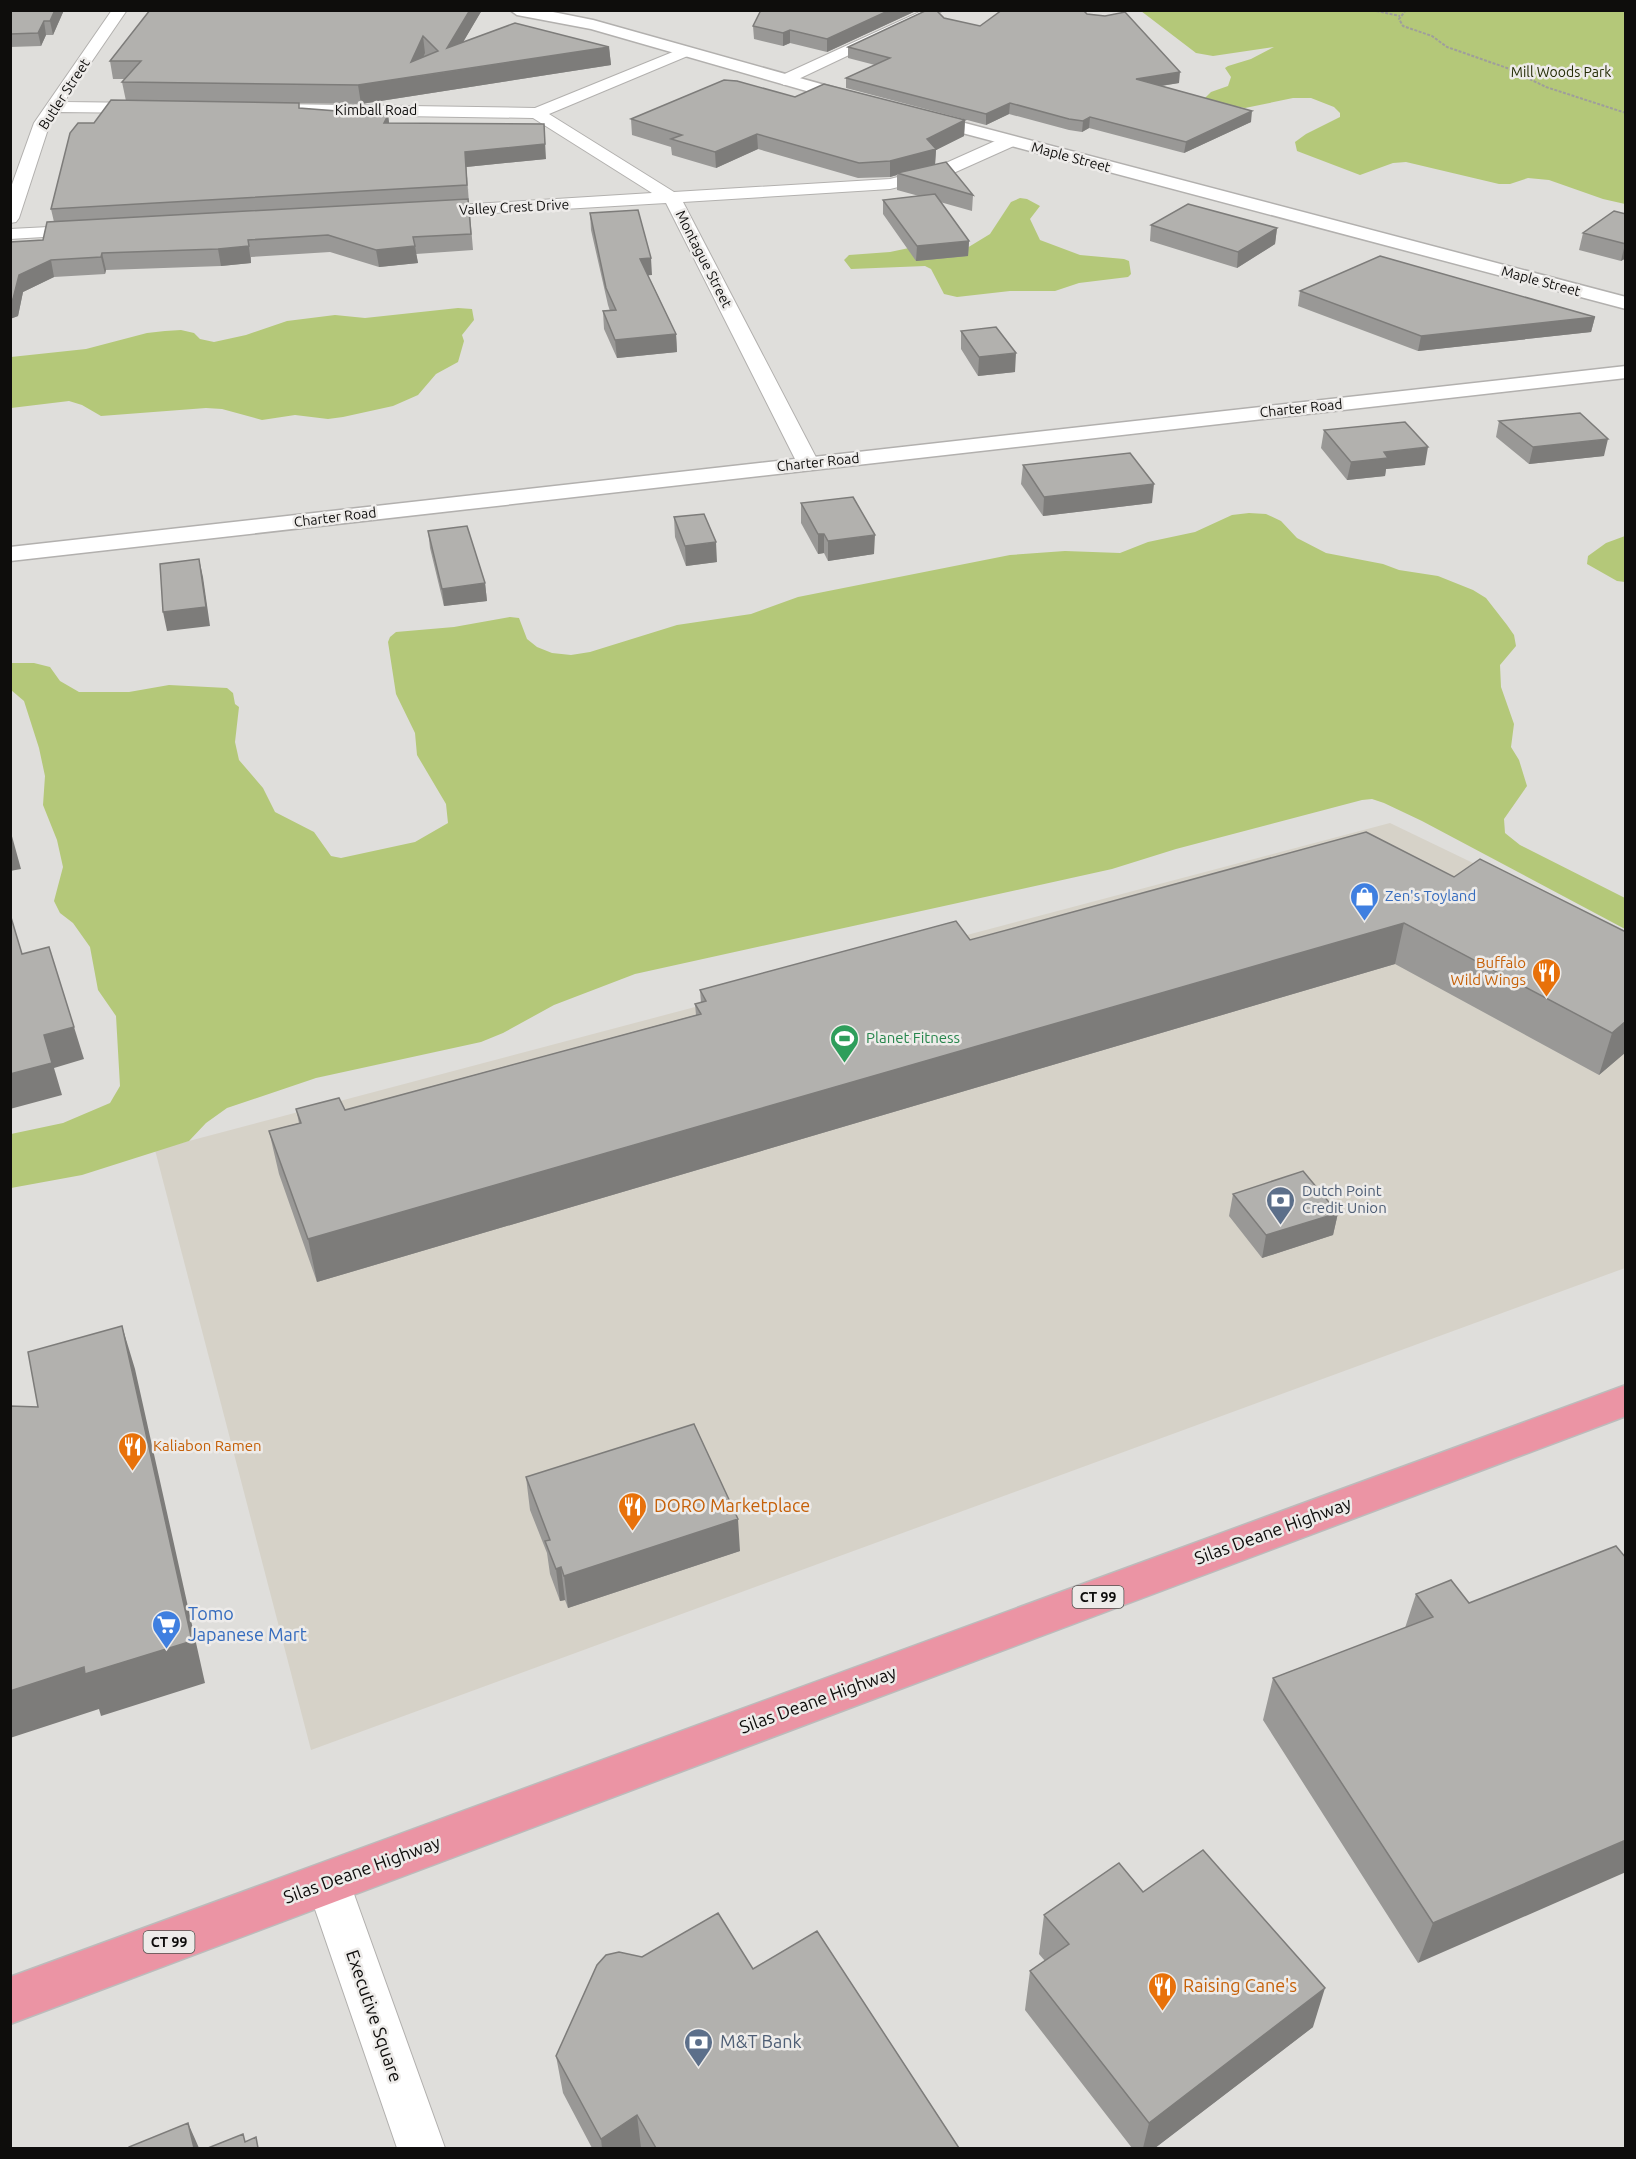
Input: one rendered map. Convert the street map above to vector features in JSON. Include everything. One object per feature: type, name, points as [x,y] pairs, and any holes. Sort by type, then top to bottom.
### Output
[{"type":"main road","points":[[517,10],[592,25],[873,104]]},
{"type":"main road","name":"Maple Street","points":[[907,113],[1626,303]]},
{"type":"main road","name":"Charter Road","points":[[10,554],[1626,372]]},
{"type":"main road","name":"Silas Deane Highway","points":[[10,2001],[1626,1400]]},
{"type":"street","name":"Butler Street","points":[[10,218],[42,123],[120,10]]},
{"type":"street","points":[[784,80],[937,10]]},
{"type":"street","name":"Kimball Road","points":[[255,109],[537,113],[685,52]]},
{"type":"street","points":[[54,107],[161,108]]},
{"type":"street","name":"Montague Street","points":[[537,113],[672,198],[808,463]]},
{"type":"street","name":"Valley Crest Drive","points":[[412,212],[891,184],[942,171],[1010,141]]},
{"type":"street","points":[[10,234],[105,229]]},
{"type":"street","name":"Executive Square","points":[[328,1882],[421,2148]]},
{"type":"path","points":[[1372,10],[1401,16]]},
{"type":"path","points":[[1406,10],[1399,19],[1403,26],[1432,36],[1447,47],[1507,68],[1546,87],[1626,114]]},
{"type":"shaded area","points":[[1390,823],[1625,936],[1625,1268],[311,1750],[155,1150]]},
{"type":"green space","name":"Mill Woods Park","points":[[1141,11],[1625,11],[1625,204],[1603,199],[1549,180],[1528,178],[1510,184],[1499,184],[1406,162],[1393,163],[1360,175],[1297,151],[1295,142],[1340,117],[1340,113],[1334,107],[1311,98],[1293,98],[1245,108],[1203,100],[1211,92],[1228,86],[1231,77],[1225,68],[1251,59],[1274,47],[1213,56],[1196,53]]},
{"type":"green space","points":[[1020,198],[1040,206],[1030,219],[1040,240],[1080,255],[1124,259],[1129,261],[1131,274],[1128,277],[1079,283],[1055,291],[1010,291],[957,297],[944,294],[931,269],[925,266],[851,269],[844,260],[849,255],[909,248],[967,248],[990,234],[1011,202]]},
{"type":"green space","points":[[458,308],[472,309],[474,320],[462,335],[464,341],[458,362],[436,374],[418,395],[393,406],[328,419],[295,415],[262,420],[222,409],[206,408],[101,416],[82,405],[69,401],[11,408],[11,357],[86,349],[147,333],[165,331],[181,330],[194,333],[200,339],[214,342],[246,335],[287,321],[335,315],[365,318]]},
{"type":"green space","points":[[1266,514],[1281,521],[1297,538],[1326,553],[1383,564],[1399,570],[1438,576],[1473,590],[1486,598],[1514,635],[1516,646],[1500,665],[1501,687],[1514,724],[1511,747],[1519,760],[1527,786],[1504,819],[1505,833],[1520,845],[1625,898],[1625,929],[1422,821],[1384,803],[1372,799],[1362,800],[1176,849],[1112,869],[635,974],[554,1005],[503,1033],[481,1042],[316,1078],[227,1108],[206,1123],[189,1141],[82,1175],[11,1188],[11,1134],[63,1123],[110,1103],[120,1086],[116,1016],[98,990],[90,947],[73,923],[60,913],[54,901],[63,867],[57,840],[43,805],[45,776],[39,748],[24,701],[11,690],[11,663],[34,663],[50,667],[60,681],[79,692],[129,692],[169,685],[227,688],[233,693],[235,704],[239,707],[235,742],[239,760],[263,788],[275,812],[314,832],[331,856],[341,858],[415,842],[448,823],[446,804],[417,755],[415,733],[396,694],[388,642],[396,632],[454,627],[510,617],[519,618],[527,639],[537,647],[552,653],[571,655],[590,652],[677,625],[751,614],[798,597],[1010,555],[1065,551],[1120,553],[1148,542],[1195,532],[1232,515]]},
{"type":"green space","points":[[1625,536],[1625,582],[1617,581],[1587,564],[1588,556],[1606,543]]},
{"type":"building","points":[[10,10],[55,10],[50,21],[44,21],[38,33],[10,34]]},
{"type":"building","points":[[150,10],[470,10],[447,48],[515,23],[609,47],[358,85],[122,82],[141,61],[110,61]],"holes":[[[423,36],[438,51],[411,62]]]},
{"type":"building","points":[[761,10],[890,10],[827,39],[790,30],[783,33],[753,26]]},
{"type":"building","points":[[927,10],[936,10],[944,18],[980,26],[1002,10],[1083,10],[1087,14],[1105,16],[1125,12],[1180,72],[1136,79],[1252,111],[1186,142],[1090,117],[1083,121],[1069,119],[1010,103],[986,114],[846,78],[890,58],[848,47]]},
{"type":"building","points":[[724,80],[737,81],[795,97],[824,84],[965,120],[927,139],[936,149],[890,161],[859,163],[757,134],[715,152],[671,139],[682,135],[631,119]]},
{"type":"building","points":[[111,100],[299,103],[299,108],[388,115],[384,123],[544,124],[545,144],[465,152],[467,185],[51,209],[70,133],[78,123],[94,123]]},
{"type":"building","points":[[946,162],[973,195],[897,173]]},
{"type":"building","points":[[935,194],[969,241],[917,246],[883,200]]},
{"type":"building","points":[[468,199],[471,234],[413,237],[415,246],[376,250],[328,235],[248,240],[249,246],[218,249],[102,253],[101,257],[51,260],[19,275],[13,299],[10,300],[10,242],[43,240],[47,222]]},
{"type":"building","points":[[1188,204],[1277,228],[1238,252],[1151,225]]},
{"type":"building","points":[[638,210],[651,258],[640,259],[676,334],[615,340],[603,311],[616,310],[606,288],[590,213]]},
{"type":"building","points":[[1614,211],[1626,214],[1626,244],[1583,233]]},
{"type":"building","points":[[1380,256],[1595,317],[1421,336],[1300,291]]},
{"type":"building","points":[[996,327],[1016,353],[979,357],[961,331]]},
{"type":"building","points":[[1580,413],[1608,439],[1533,447],[1499,421]]},
{"type":"building","points":[[1405,422],[1428,447],[1384,452],[1388,458],[1351,462],[1324,430]]},
{"type":"building","points":[[1130,453],[1154,484],[1044,497],[1023,465]]},
{"type":"building","points":[[853,497],[875,535],[828,541],[824,534],[818,534],[801,503]]},
{"type":"building","points":[[704,514],[716,542],[685,546],[674,517]]},
{"type":"building","points":[[467,526],[485,583],[442,589],[428,531]]},
{"type":"building","points":[[199,559],[206,607],[163,612],[160,564]]},
{"type":"building","points":[[1366,832],[1454,877],[1480,859],[1626,932],[1626,1021],[1612,1033],[1404,923],[308,1239],[269,1131],[301,1123],[296,1109],[339,1098],[345,1110],[701,1014],[695,1004],[706,1001],[700,990],[956,921],[970,940]]},
{"type":"building","points":[[10,914],[22,954],[49,947],[74,1027],[44,1035],[52,1063],[10,1074]]},
{"type":"building","points":[[1303,1171],[1338,1213],[1266,1235],[1233,1194]]},
{"type":"building","points":[[122,1326],[192,1641],[85,1674],[84,1667],[10,1691],[10,1406],[38,1407],[28,1352]]},
{"type":"building","points":[[694,1424],[738,1519],[564,1576],[561,1567],[556,1569],[545,1541],[550,1540],[526,1477]]},
{"type":"building","points":[[1616,1546],[1626,1558],[1626,1840],[1433,1923],[1273,1678],[1433,1617],[1416,1594],[1451,1580],[1469,1603]]},
{"type":"building","points":[[1203,1850],[1325,1988],[1149,2123],[1030,1971],[1069,1944],[1044,1915],[1119,1863],[1143,1892]]},
{"type":"building","points":[[718,1913],[753,1969],[817,1931],[959,2148],[656,2148],[637,2115],[601,2139],[556,2056],[597,1965],[606,1955],[619,1952],[642,1957]]},
{"type":"building","points":[[188,2123],[194,2148],[129,2148],[129,2147]]},
{"type":"building","points":[[243,2134],[245,2142],[256,2137],[258,2148],[208,2148]]},
{"type":"place","name":"Zen's Toyland","points":[[1364,922]]},
{"type":"place","name":"Buffalo Wild Wings","points":[[1547,998]]},
{"type":"place","name":"Planet Fitness","points":[[845,1064]]},
{"type":"place","name":"Dutch Point Credit Union","points":[[1281,1226]]},
{"type":"place","name":"Kaliabon Ramen","points":[[132,1472]]},
{"type":"place","name":"DORO Marketplace","points":[[633,1532]]},
{"type":"place","name":"Tomo Japanese Mart","points":[[167,1650]]},
{"type":"place","name":"Raising Cane's","points":[[1162,2012]]},
{"type":"place","name":"M&T Bank","points":[[699,2068]]}]
